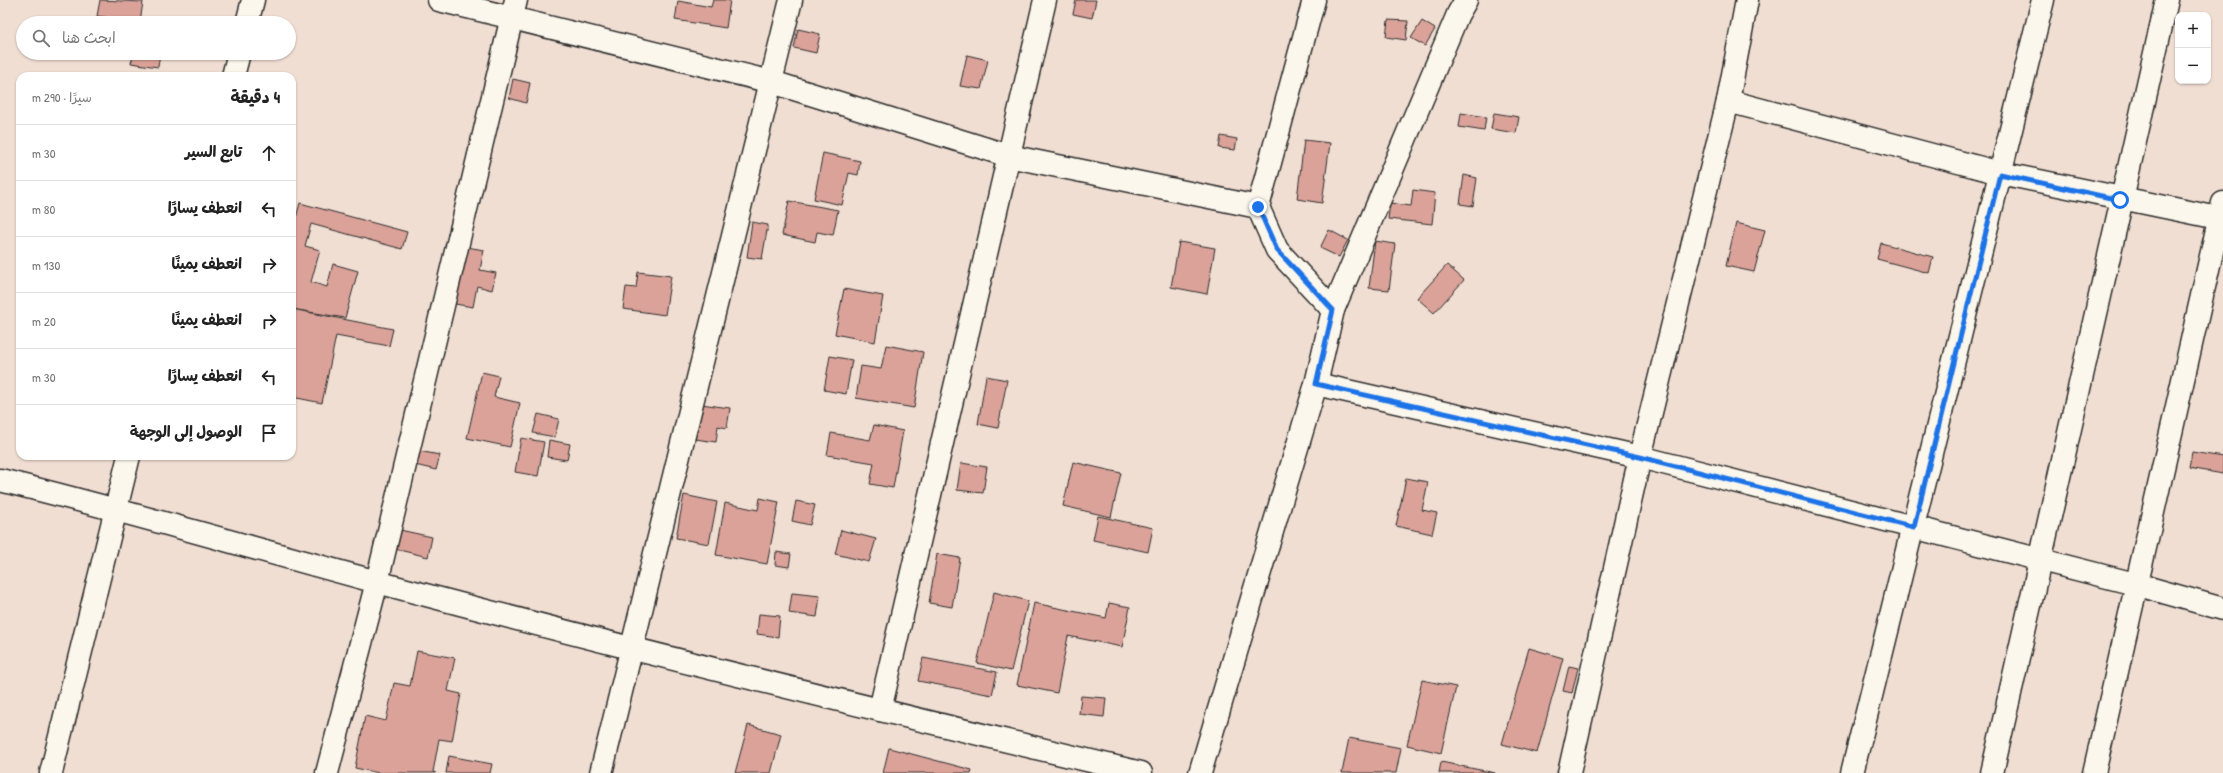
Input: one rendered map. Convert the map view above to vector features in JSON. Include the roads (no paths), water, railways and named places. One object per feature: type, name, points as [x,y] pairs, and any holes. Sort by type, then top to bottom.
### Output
[{"type":"street","points":[[249,16],[253,0]]},
{"type":"street","points":[[439,0],[514,9],[772,82],[1009,156],[1258,207]]},
{"type":"street","points":[[601,773],[791,0]]},
{"type":"street","points":[[880,710],[1045,0]]},
{"type":"street","points":[[1314,0],[1258,207],[1277,250],[1333,310]]},
{"type":"street","points":[[1200,773],[1316,384],[1333,310],[1458,14],[1466,0]]},
{"type":"street","points":[[1569,773],[1640,457],[1728,101],[1747,0]]},
{"type":"street","points":[[1852,773],[2043,0]]},
{"type":"street","points":[[1992,773],[2042,560],[2120,200],[2167,0]]},
{"type":"street","points":[[327,773],[377,582],[514,9]]},
{"type":"street","points":[[234,72],[237,60]]},
{"type":"street","points":[[1728,101],[2000,174],[2120,200],[2222,214],[2135,584],[2094,773]]},
{"type":"street","points":[[1316,384],[1640,457],[2135,584],[2223,609]]},
{"type":"street","points":[[51,773],[128,460]]},
{"type":"street","points":[[0,480],[115,508],[377,582],[880,710],[1140,773]]}]
